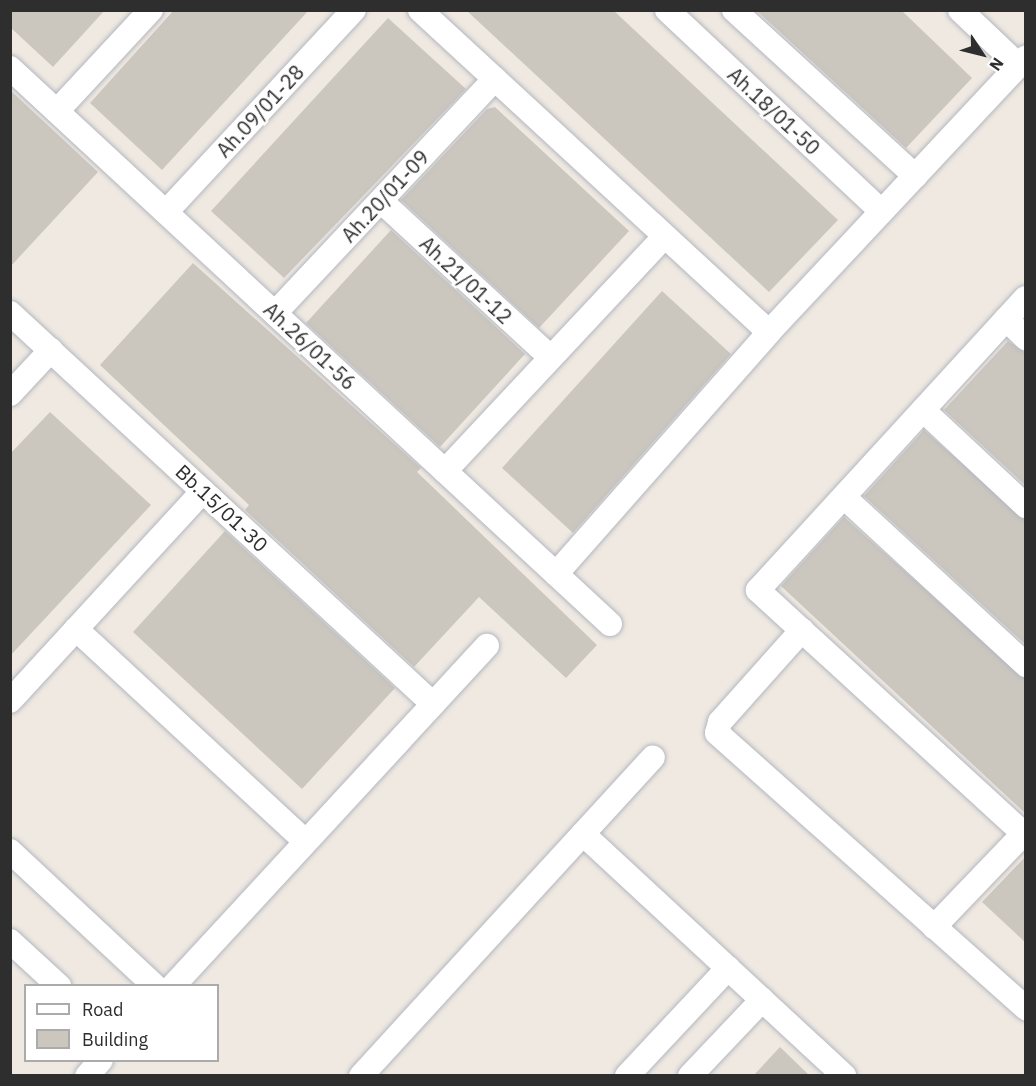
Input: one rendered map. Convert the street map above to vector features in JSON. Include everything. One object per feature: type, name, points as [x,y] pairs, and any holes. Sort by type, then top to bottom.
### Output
[{"type":"street","points":[[57,111],[151,10]]},
{"type":"street","name":"Ah.09/01-28","points":[[166,212],[354,10]]},
{"type":"street","points":[[420,10],[769,332]]},
{"type":"street","name":"Ah.18/01-50","points":[[667,10],[881,211]]},
{"type":"street","points":[[734,10],[915,176]]},
{"type":"street","points":[[556,574],[769,332],[1022,61],[960,10]]},
{"type":"street","name":"Ah.26/01-56","points":[[10,68],[610,624]]},
{"type":"street","name":"Ah.20/01-09","points":[[275,313],[495,79]]},
{"type":"street","name":"Ah.21/01-12","points":[[381,201],[551,358]]},
{"type":"street","points":[[445,471],[664,237]]},
{"type":"street","points":[[934,927],[1024,833],[758,590],[1026,298]]},
{"type":"street","points":[[1006,319],[1026,338]]},
{"type":"street","name":"Bb.15/01-30","points":[[13,321],[51,350],[433,704]]},
{"type":"street","points":[[10,394],[51,350]]},
{"type":"street","points":[[923,410],[1026,506]]},
{"type":"street","points":[[10,701],[203,491]]},
{"type":"street","points":[[844,497],[1026,665]]},
{"type":"street","points":[[76,629],[305,841]]},
{"type":"street","points":[[802,630],[720,722],[717,733],[1026,1008]]},
{"type":"street","points":[[175,984],[487,646]]},
{"type":"street","points":[[361,1076],[653,757]]},
{"type":"street","points":[[583,834],[844,1076]]},
{"type":"street","points":[[10,851],[154,984]]},
{"type":"street","points":[[10,941],[57,984]]},
{"type":"street","points":[[627,1076],[728,968]]},
{"type":"street","points":[[690,1076],[762,1000]]},
{"type":"street","points":[[87,1076],[99,1062]]},
{"type":"building","points":[[10,10],[105,10],[53,67],[10,27]]},
{"type":"building","points":[[174,10],[309,10],[162,170],[90,103]]},
{"type":"building","points":[[466,10],[613,10],[838,220],[769,292]]},
{"type":"building","points":[[756,10],[901,10],[972,78],[906,148]]},
{"type":"building","points":[[388,18],[466,89],[284,278],[211,211]]},
{"type":"building","points":[[10,90],[98,172],[10,267]]},
{"type":"building","points":[[495,107],[629,231],[539,328],[401,200],[487,109]]},
{"type":"building","points":[[391,230],[525,354],[440,447],[306,323]]},
{"type":"building","points":[[193,263],[421,468],[417,472],[597,645],[566,678],[479,597],[414,667],[245,510],[249,505],[100,365]]},
{"type":"building","points":[[662,291],[731,354],[573,533],[502,468]]},
{"type":"building","points":[[1008,341],[1026,353],[1026,486],[944,410]]},
{"type":"building","points":[[50,412],[151,505],[10,656],[10,454]]},
{"type":"building","points":[[924,430],[1026,520],[1026,645],[864,496]]},
{"type":"building","points":[[844,517],[1026,679],[1026,814],[781,586]]},
{"type":"building","points":[[225,531],[395,688],[302,789],[133,632]]},
{"type":"building","points":[[1026,856],[1026,943],[982,902]]},
{"type":"building","points":[[780,1047],[810,1076],[753,1076]]}]
